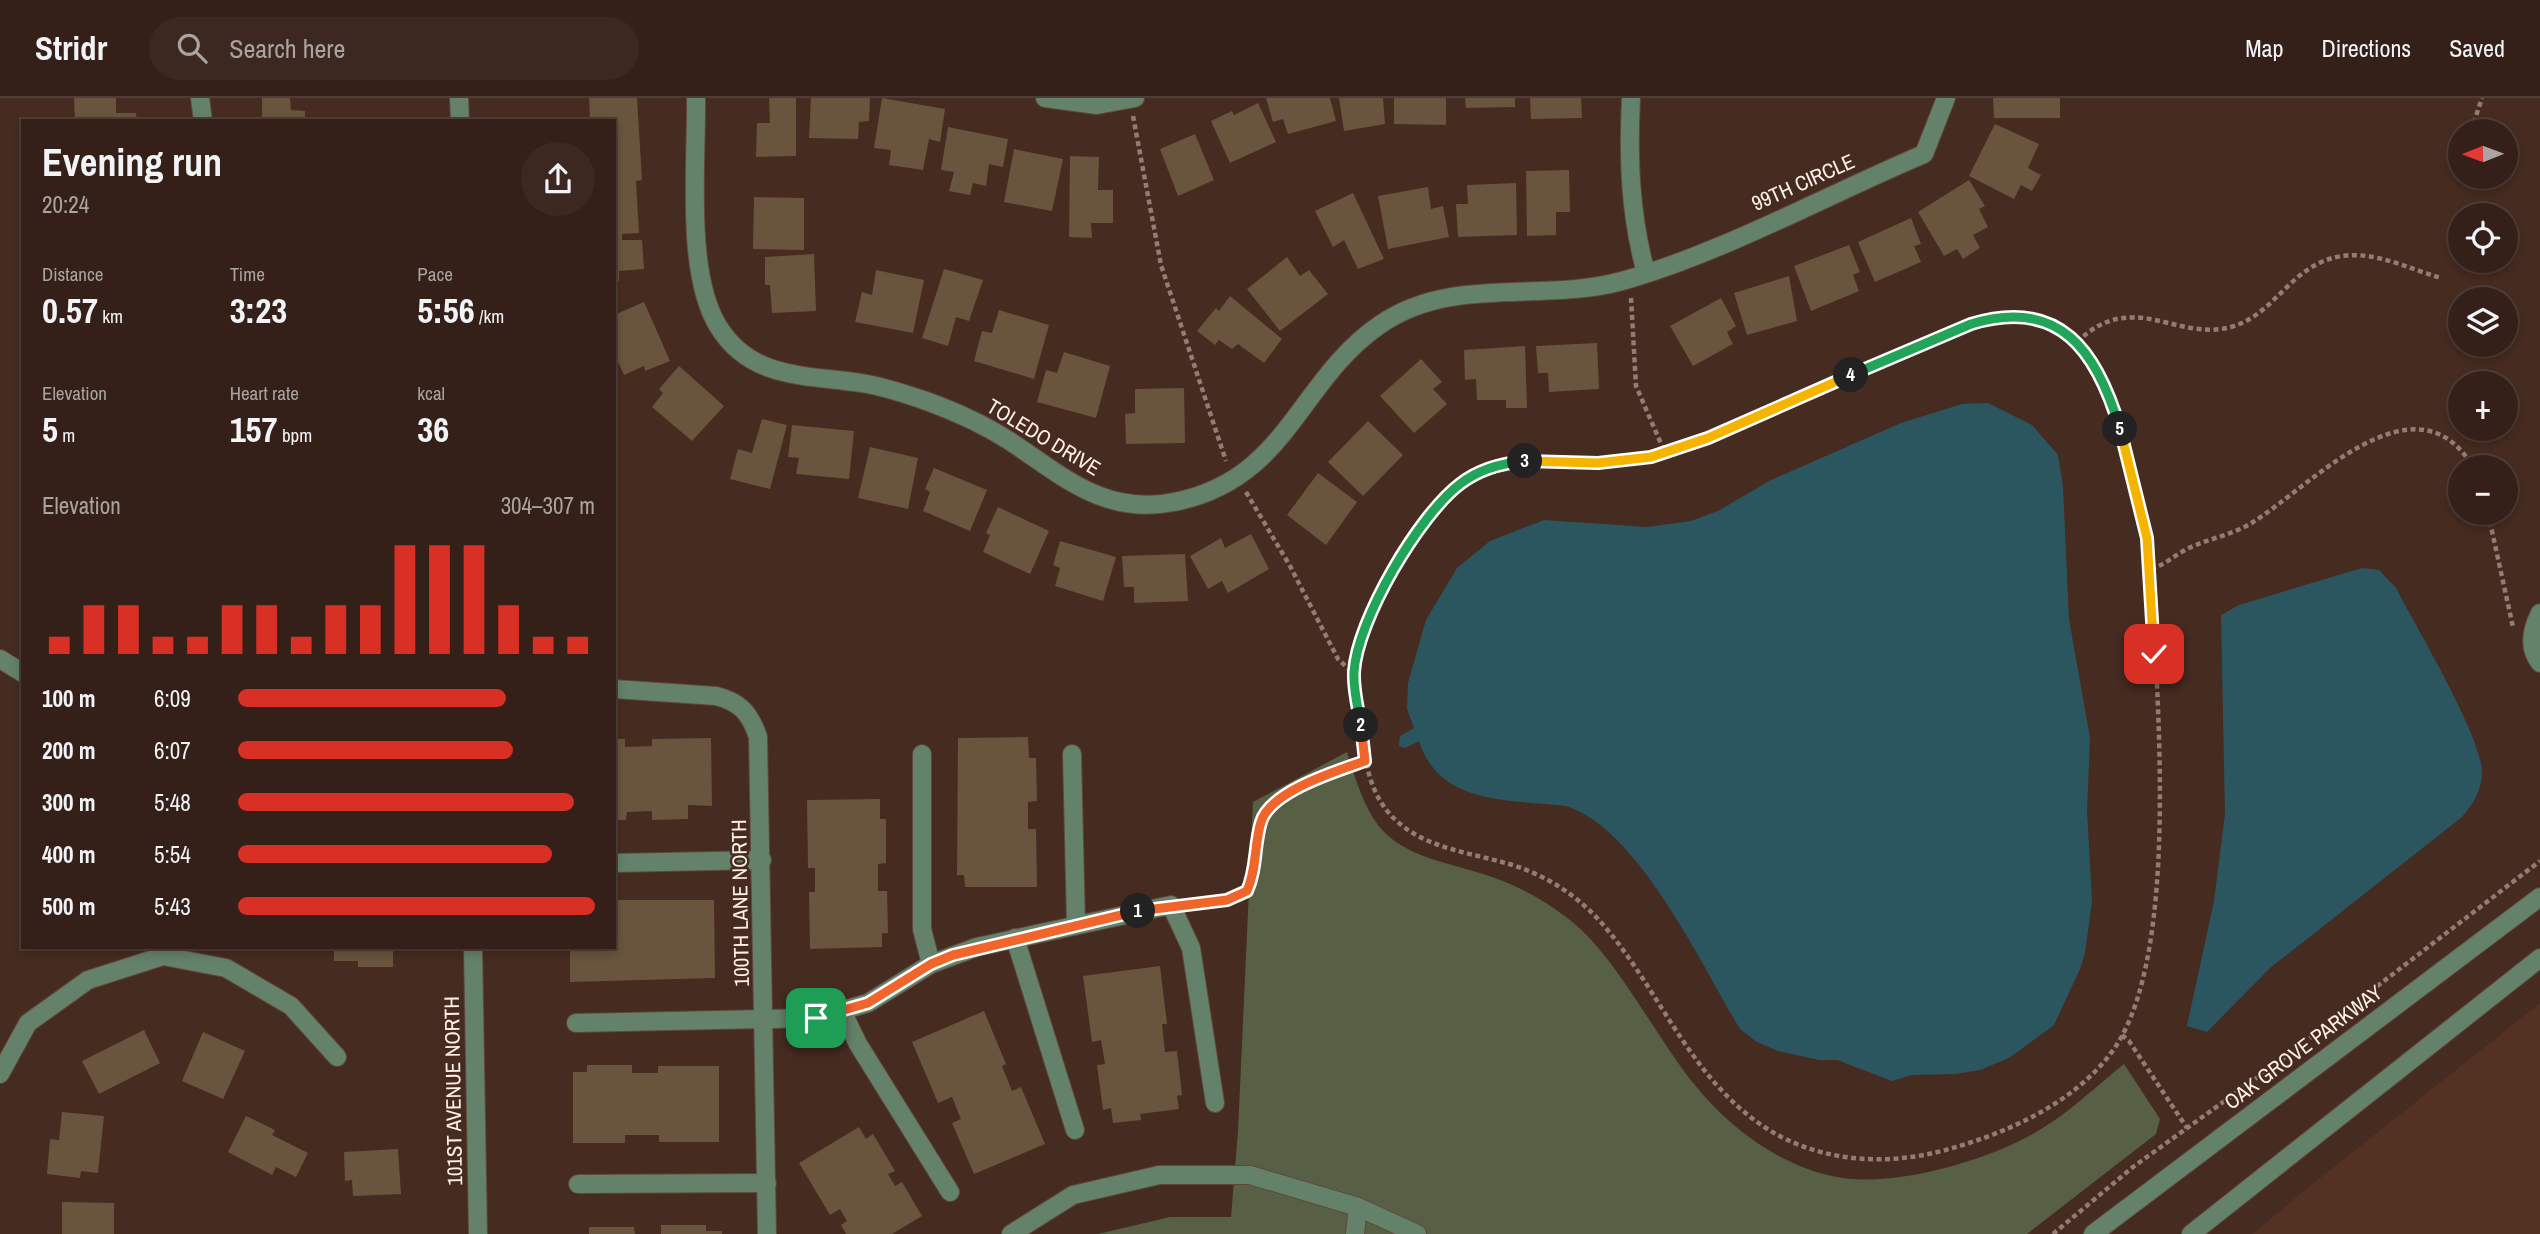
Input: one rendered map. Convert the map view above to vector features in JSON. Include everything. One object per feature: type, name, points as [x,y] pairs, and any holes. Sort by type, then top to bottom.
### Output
[{"type":"street","points":[[200,98],[202,119]]},
{"type":"street","points":[[459,98],[460,119]]},
{"type":"street","name":"TOLEDO DRIVE","points":[[696,98],[697,270],[706,301],[719,327],[733,346],[754,363],[776,373],[867,384],[940,406],[1007,439],[1089,494],[1116,501],[1145,505],[1172,503],[1214,491],[1237,479],[1282,437],[1361,340],[1384,322],[1409,309],[1438,298],[1466,293],[1568,291],[1628,280],[1646,273]]},
{"type":"street","points":[[1045,98],[1097,105],[1135,98]]},
{"type":"street","points":[[1631,98],[1629,151],[1632,197],[1636,234],[1646,273]]},
{"type":"street","name":"99TH CIRCLE","points":[[1646,273],[1709,250],[1924,154],[1946,98]]},
{"type":"street","points":[[2540,613],[2532,628],[2534,656],[2540,663]]},
{"type":"street","points":[[0,659],[21,672]]},
{"type":"street","name":"100TH LANE NORTH","points":[[616,689],[716,696],[744,708],[753,722],[760,754],[767,1234]]},
{"type":"street","points":[[922,754],[922,929],[931,964]]},
{"type":"street","points":[[1072,754],[1076,925]]},
{"type":"street","points":[[616,863],[762,860]]},
{"type":"street","name":"OAK GROVE PARKWAY","points":[[2094,1234],[2540,897]]},
{"type":"street","points":[[576,1023],[765,1020],[816,1018],[843,1013],[868,1003],[931,964],[978,947],[1171,905],[1191,948],[1214,1103]]},
{"type":"street","points":[[1015,938],[1075,1130]]},
{"type":"street","name":"101ST AVENUE NORTH","points":[[473,949],[478,1234]]},
{"type":"street","points":[[0,1074],[5,1052],[29,1024],[88,980],[163,951],[226,968],[291,1006],[337,1057]]},
{"type":"street","points":[[2191,1234],[2540,958]]},
{"type":"street","points":[[843,1013],[858,1044],[950,1192]]},
{"type":"street","points":[[1012,1234],[1073,1195],[1159,1175],[1250,1175],[1358,1207],[1417,1234]]},
{"type":"street","points":[[578,1184],[767,1183]]},
{"type":"street","points":[[1355,1234],[1358,1207]]},
{"type":"path","points":[[2475,119],[2482,98]]},
{"type":"path","points":[[1133,117],[1161,265],[1228,466]]},
{"type":"path","points":[[2077,342],[2098,326],[2123,317],[2152,317],[2210,329],[2228,328],[2248,321],[2262,311],[2307,268],[2341,256],[2375,258],[2441,278]]},
{"type":"path","points":[[1628,280],[1636,386],[1665,453]]},
{"type":"path","points":[[2024,316],[2040,320],[2056,326],[2077,342],[2104,383],[2119,423],[2140,499],[2151,569],[2158,797],[2156,886],[2144,967],[2122,1035],[2102,1064],[2072,1091],[2050,1106],[1991,1135],[1941,1152],[1903,1158],[1846,1158],[1807,1148],[1767,1129],[1730,1099],[1700,1063],[1608,930],[1578,900],[1539,875],[1438,845],[1407,830],[1376,796],[1365,761],[1354,674],[1370,615],[1395,566],[1428,520],[1460,484],[1497,466],[1515,462],[1620,463],[1665,453],[1708,438],[1948,332],[1991,318],[2024,316]]},
{"type":"path","points":[[2151,569],[2191,547],[2226,536],[2255,521],[2321,470],[2374,439],[2399,429],[2426,431],[2440,436],[2465,455]]},
{"type":"path","points":[[1247,494],[1290,566],[1338,659],[1354,674]]},
{"type":"path","points":[[2491,525],[2515,636]]},
{"type":"path","points":[[1171,905],[1240,897],[1251,881],[1261,821],[1267,809],[1280,798],[1302,787],[1365,761]]},
{"type":"path","points":[[2053,1234],[2111,1184],[2276,1064],[2540,861]]},
{"type":"path","points":[[2122,1035],[2129,1041],[2188,1128]]},
{"type":"shaded area","points":[[2540,1003],[2540,1234],[2253,1234],[2300,1194]]},
{"type":"green space","points":[[1347,752],[1368,808],[1378,825],[1389,836],[1401,846],[1430,859],[1513,885],[1570,920],[1603,954],[1708,1101],[1760,1145],[1780,1157],[1821,1174],[1865,1179],[1916,1174],[1969,1161],[2016,1142],[2048,1125],[2124,1064],[2160,1119],[2156,1134],[2027,1234],[1098,1234],[1170,1217],[1231,1217],[1238,1131],[1253,802]]},
{"type":"water","points":[[1988,403],[2032,425],[2058,455],[2063,487],[2069,619],[2090,738],[2087,811],[2092,901],[2085,953],[2054,1025],[2009,1058],[1980,1070],[1956,1074],[1912,1075],[1892,1081],[1837,1060],[1819,1060],[1778,1051],[1757,1042],[1740,1029],[1666,902],[1643,870],[1618,841],[1593,819],[1566,806],[1500,799],[1460,788],[1443,778],[1429,762],[1419,741],[1405,748],[1399,746],[1400,736],[1414,728],[1407,709],[1408,683],[1426,620],[1457,568],[1490,541],[1544,520],[1647,527],[1691,521],[1718,511],[1771,480],[1901,423],[1962,404]]},
{"type":"water","points":[[2362,568],[2379,570],[2396,588],[2447,682],[2480,758],[2482,774],[2478,792],[2462,817],[2270,968],[2207,1032],[2187,1026],[2214,901],[2225,814],[2221,615],[2239,605]]},
{"type":"building","points":[[74,98],[116,98],[116,113],[136,113],[137,119],[75,119]]},
{"type":"building","points":[[262,98],[290,98],[291,110],[305,111],[305,119],[262,119]]},
{"type":"building","points":[[589,98],[637,98],[642,180],[636,181],[639,233],[622,234],[622,240],[642,240],[644,269],[619,271],[619,281],[616,281],[616,119],[590,119]]},
{"type":"building","points":[[769,98],[796,98],[796,156],[756,157],[757,123],[770,123]]},
{"type":"building","points":[[811,98],[870,98],[869,121],[859,122],[858,139],[809,138]]},
{"type":"building","points":[[882,98],[945,109],[940,142],[929,139],[923,170],[889,165],[891,150],[874,148]]},
{"type":"building","points":[[1266,98],[1330,98],[1336,121],[1288,134],[1283,119],[1273,122]]},
{"type":"building","points":[[1339,98],[1383,98],[1385,124],[1344,131]]},
{"type":"building","points":[[1394,98],[1446,98],[1446,125],[1394,124]]},
{"type":"building","points":[[1465,98],[1515,98],[1515,107],[1466,108]]},
{"type":"building","points":[[1530,98],[1581,98],[1582,118],[1531,119]]},
{"type":"building","points":[[1993,98],[2060,98],[2060,118],[1994,118]]},
{"type":"building","points":[[1258,103],[1276,142],[1230,163],[1211,121],[1232,111],[1234,115]]},
{"type":"building","points":[[1995,124],[2039,144],[2028,168],[2041,175],[2032,191],[2021,185],[2014,199],[1969,176]]},
{"type":"building","points":[[948,127],[1008,139],[1003,167],[989,164],[986,186],[973,183],[970,195],[949,191],[954,172],[941,170]]},
{"type":"building","points":[[1195,134],[1214,180],[1178,196],[1160,149]]},
{"type":"building","points":[[1014,149],[1063,159],[1052,211],[1004,202]]},
{"type":"building","points":[[1070,156],[1099,157],[1098,190],[1113,190],[1113,223],[1091,223],[1092,238],[1069,237]]},
{"type":"building","points":[[1569,170],[1570,212],[1556,212],[1556,235],[1527,236],[1526,171]]},
{"type":"building","points":[[1969,180],[1985,206],[1979,209],[1988,227],[1973,235],[1980,248],[1963,259],[1957,249],[1944,256],[1918,212]]},
{"type":"building","points":[[1516,183],[1517,235],[1458,237],[1456,204],[1468,204],[1467,185]]},
{"type":"building","points":[[1428,187],[1431,209],[1443,206],[1449,237],[1388,249],[1378,196]]},
{"type":"building","points":[[1353,193],[1384,259],[1358,269],[1344,240],[1333,247],[1315,211]]},
{"type":"building","points":[[754,197],[804,198],[804,250],[753,249]]},
{"type":"building","points":[[1911,218],[1921,244],[1914,246],[1921,262],[1875,282],[1858,242]]},
{"type":"building","points":[[1849,245],[1860,272],[1853,275],[1859,291],[1811,311],[1794,266]]},
{"type":"building","points":[[814,254],[816,311],[772,313],[770,285],[765,285],[765,257]]},
{"type":"building","points":[[1287,257],[1300,276],[1309,270],[1328,294],[1280,331],[1247,289]]},
{"type":"building","points":[[944,269],[983,280],[969,321],[956,317],[948,346],[922,338]]},
{"type":"building","points":[[876,270],[924,280],[913,333],[855,322],[862,292],[872,295]]},
{"type":"building","points":[[1789,276],[1797,321],[1747,335],[1734,293]]},
{"type":"building","points":[[1230,296],[1282,339],[1264,363],[1238,344],[1232,349],[1219,340],[1215,345],[1197,331],[1216,308],[1219,311]]},
{"type":"building","points":[[1721,298],[1736,326],[1727,332],[1733,344],[1693,366],[1670,326]]},
{"type":"building","points":[[644,302],[670,361],[645,371],[644,366],[624,375],[616,357],[616,314]]},
{"type":"building","points":[[999,310],[1049,325],[1034,379],[974,361],[982,331],[992,333]]},
{"type":"building","points":[[1597,343],[1599,389],[1549,392],[1548,373],[1538,373],[1536,346]]},
{"type":"building","points":[[1525,346],[1527,408],[1506,408],[1506,400],[1477,400],[1476,379],[1465,380],[1464,350]]},
{"type":"building","points":[[1064,352],[1110,366],[1096,418],[1037,402],[1046,370],[1057,373]]},
{"type":"building","points":[[1421,359],[1442,382],[1433,389],[1447,404],[1414,433],[1380,396]]},
{"type":"building","points":[[679,366],[724,406],[692,441],[652,407],[663,393],[659,389]]},
{"type":"building","points":[[1184,388],[1185,443],[1126,444],[1125,414],[1135,413],[1135,389]]},
{"type":"building","points":[[762,419],[787,425],[770,489],[730,479],[738,449],[752,453]]},
{"type":"building","points":[[1368,421],[1403,455],[1363,496],[1328,462]]},
{"type":"building","points":[[792,425],[854,431],[849,479],[796,474],[799,458],[788,457]]},
{"type":"building","points":[[870,447],[918,458],[908,509],[858,498]]},
{"type":"building","points":[[934,468],[987,490],[970,531],[923,511],[930,492],[925,489]]},
{"type":"building","points":[[1318,473],[1357,502],[1326,545],[1287,515]]},
{"type":"building","points":[[998,507],[1049,531],[1030,574],[983,552],[990,535],[986,533]]},
{"type":"building","points":[[1251,534],[1269,569],[1228,593],[1222,581],[1208,589],[1190,556],[1221,538],[1225,548]]},
{"type":"building","points":[[1060,541],[1116,557],[1103,601],[1055,586],[1060,568],[1053,565]]},
{"type":"building","points":[[1185,554],[1188,601],[1134,603],[1134,587],[1124,587],[1122,556]]},
{"type":"building","points":[[1028,737],[1029,758],[1036,758],[1037,801],[1028,802],[1028,829],[1036,829],[1037,887],[965,887],[964,875],[957,875],[958,738]]},
{"type":"building","points":[[711,738],[712,806],[688,805],[688,819],[652,820],[652,811],[627,812],[626,820],[616,820],[616,739],[625,739],[625,747],[652,746],[652,739]]},
{"type":"building","points":[[880,799],[880,819],[886,819],[886,863],[878,864],[878,891],[887,891],[888,933],[882,933],[882,947],[810,949],[809,892],[815,892],[815,868],[808,868],[807,800]]},
{"type":"building","points":[[616,900],[714,900],[715,978],[570,982],[570,949],[616,949]]},
{"type":"building","points":[[334,949],[393,949],[393,967],[358,967],[358,961],[334,961]]},
{"type":"building","points":[[1160,966],[1167,1024],[1162,1024],[1165,1052],[1177,1051],[1182,1095],[1177,1096],[1179,1109],[1140,1114],[1141,1120],[1113,1123],[1111,1108],[1103,1110],[1097,1065],[1105,1064],[1101,1040],[1092,1042],[1083,976]]},
{"type":"building","points":[[984,1011],[1006,1064],[1002,1066],[1012,1091],[1021,1087],[1045,1144],[974,1174],[952,1123],[961,1119],[952,1097],[938,1103],[912,1042]]},
{"type":"building","points":[[144,1030],[160,1063],[99,1094],[82,1061]]},
{"type":"building","points":[[203,1032],[245,1051],[223,1099],[182,1081]]},
{"type":"building","points":[[587,1065],[632,1065],[632,1073],[658,1073],[658,1066],[719,1066],[719,1142],[659,1142],[659,1135],[625,1135],[625,1143],[573,1143],[573,1072],[587,1072]]},
{"type":"building","points":[[62,1112],[104,1116],[98,1173],[81,1171],[80,1178],[47,1174],[50,1139],[59,1140]]},
{"type":"building","points":[[246,1116],[275,1130],[272,1135],[308,1153],[296,1177],[276,1167],[272,1175],[228,1152]]},
{"type":"building","points":[[859,1127],[866,1139],[873,1134],[895,1171],[888,1174],[895,1186],[902,1182],[922,1216],[892,1234],[846,1234],[841,1225],[847,1221],[840,1209],[830,1215],[799,1163]]},
{"type":"building","points":[[398,1149],[401,1194],[353,1196],[352,1180],[345,1181],[344,1152]]},
{"type":"building","points":[[62,1202],[114,1203],[114,1234],[62,1234]]},
{"type":"building","points":[[661,1225],[706,1225],[706,1231],[722,1231],[722,1234],[661,1234]]},
{"type":"building","points":[[589,1227],[634,1227],[635,1234],[589,1234]]},
{"type":"route","points":[[816,1018],[843,1013],[868,1003],[931,964],[978,947],[1171,905],[1240,897],[1247,891],[1251,881],[1261,821],[1267,809],[1280,798],[1302,787],[1365,761],[1354,674],[1356,657],[1370,615],[1395,566],[1444,499],[1460,484],[1479,473],[1515,462],[1535,460],[1620,463],[1651,457],[1708,438],[1782,403],[1948,332],[1991,318],[2024,316],[2056,326],[2086,352],[2104,383],[2119,423],[2140,499],[2151,569],[2154,654]]}]
